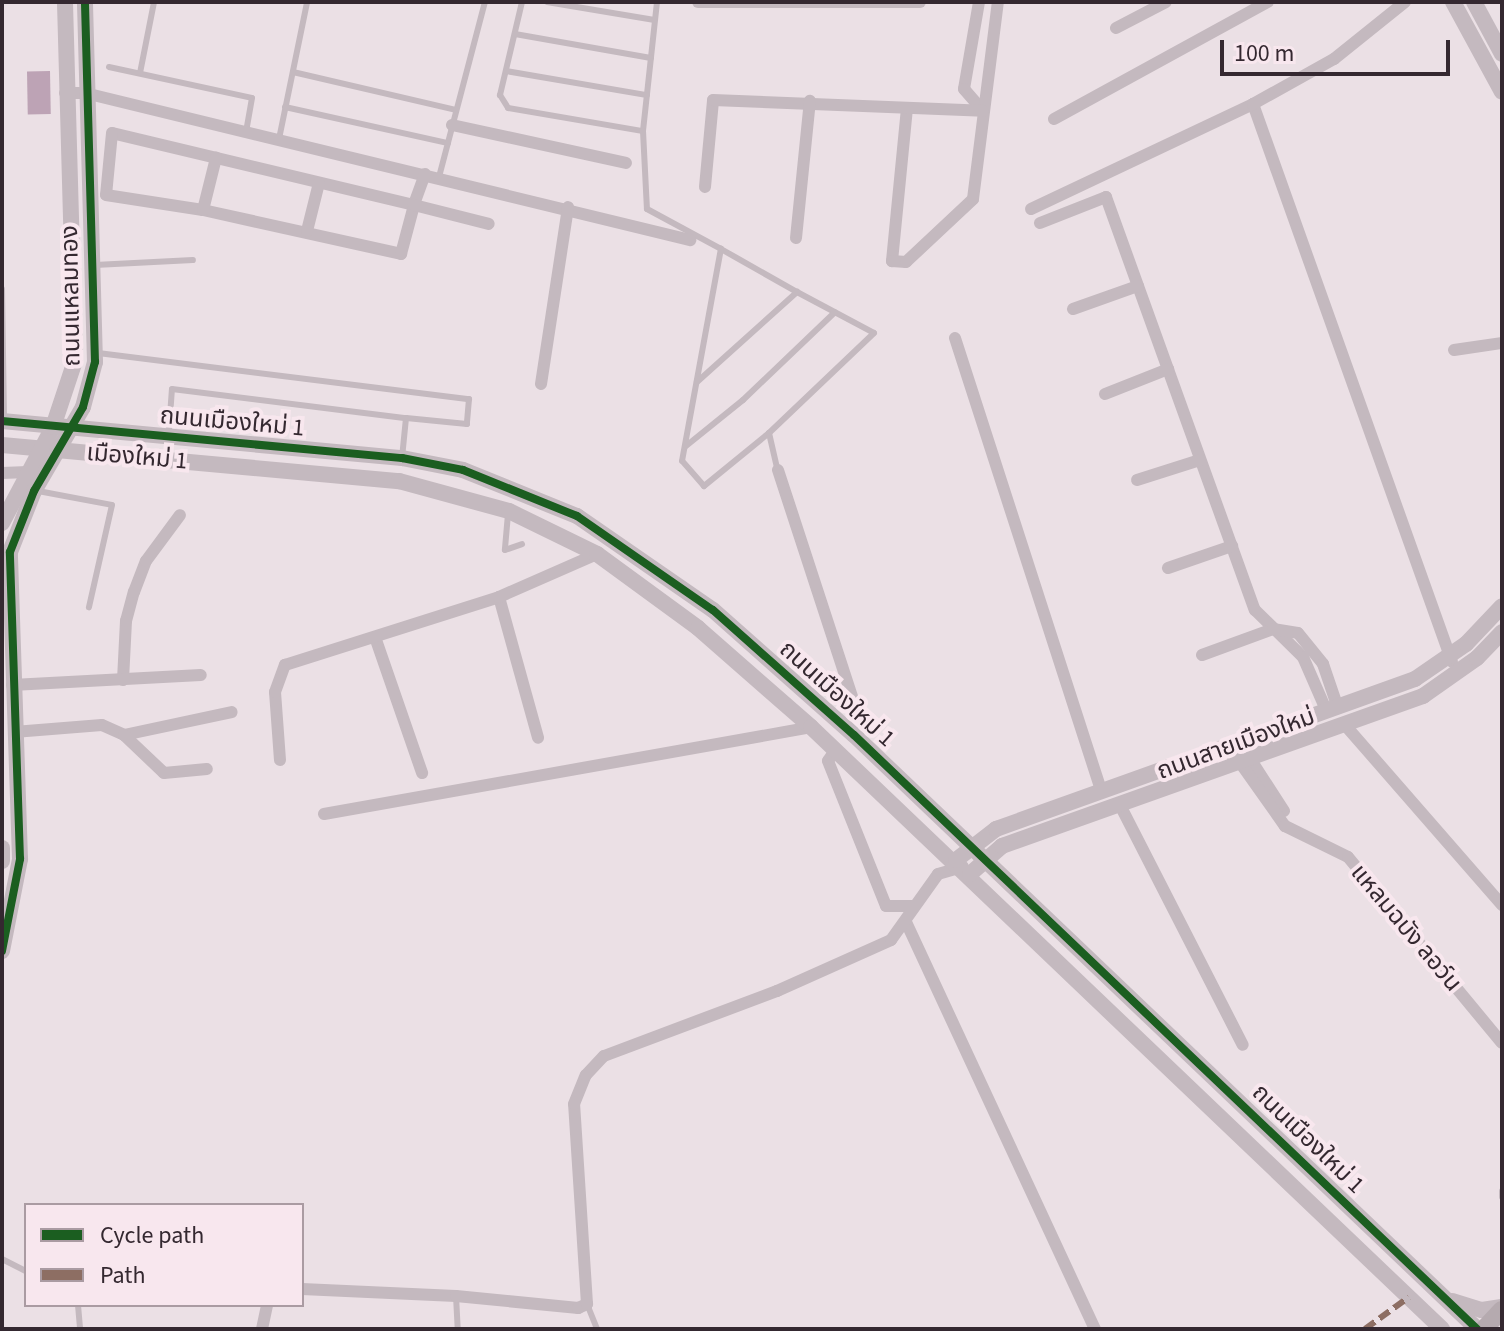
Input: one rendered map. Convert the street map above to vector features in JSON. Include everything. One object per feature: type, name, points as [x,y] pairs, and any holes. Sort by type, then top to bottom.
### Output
[{"type":"main road","points":[[1484,1329],[1502,1309]]},
{"type":"street","name":"ถนนแหลมทอง","points":[[2,523],[53,427],[75,361],[65,93],[65,2]]},
{"type":"street","name":"ถนนแหลมทอง","points":[[2,951],[20,859],[9,787],[14,732],[10,552],[34,491],[74,428],[89,394],[95,353],[85,93],[85,2]]},
{"type":"street","points":[[698,2],[920,2]]},
{"type":"street","points":[[979,2],[964,89],[983,111]]},
{"type":"street","points":[[907,108],[892,261],[906,262],[973,199],[998,2]]},
{"type":"street","points":[[1116,28],[1166,2]]},
{"type":"street","points":[[1054,119],[1268,2]]},
{"type":"street","points":[[1031,209],[1253,104],[1334,59],[1405,2]]},
{"type":"street","points":[[1453,2],[1502,92]]},
{"type":"street","points":[[1474,2],[1502,54]]},
{"type":"street","points":[[65,93],[85,93],[568,207],[690,240]]},
{"type":"street","points":[[705,187],[713,100],[810,101],[983,111]]},
{"type":"street","points":[[796,238],[810,101]]},
{"type":"street","points":[[1253,104],[1456,673]]},
{"type":"street","points":[[452,125],[626,163]]},
{"type":"street","points":[[432,175],[414,205],[401,254],[203,210],[106,195],[112,133],[414,205],[489,224]]},
{"type":"street","points":[[203,210],[216,158]]},
{"type":"street","points":[[307,231],[319,183]]},
{"type":"street","points":[[1040,223],[1106,197],[1255,610],[1303,657],[1332,710]]},
{"type":"street","points":[[541,384],[568,207]]},
{"type":"street","points":[[1073,309],[1138,286]]},
{"type":"street","points":[[955,338],[1102,792]]},
{"type":"street","points":[[1454,350],[1502,343]]},
{"type":"street","points":[[1105,394],[1168,369]]},
{"type":"street","name":"ถนนเมืองใหม่ 1","points":[[3,421],[402,458],[463,470],[577,516],[713,610],[859,740],[974,845],[1477,1329]]},
{"type":"street","points":[[2,445],[40,449]]},
{"type":"street","name":"เมืองใหม่ 1","points":[[40,449],[235,466]]},
{"type":"street","points":[[1137,480],[1200,460]]},
{"type":"street","name":"ถนนเมืองใหม่ 1","points":[[235,466],[399,481],[509,511],[597,554],[698,628],[836,749],[963,867],[1431,1322],[1442,1329]]},
{"type":"street","points":[[778,470],[855,705],[859,740]]},
{"type":"street","points":[[2,473],[28,472]]},
{"type":"street","points":[[123,680],[126,621],[134,592],[146,561],[180,515]]},
{"type":"street","points":[[1168,568],[1232,546]]},
{"type":"street","points":[[280,760],[275,692],[285,665],[499,597],[597,554]]},
{"type":"street","points":[[499,597],[538,738]]},
{"type":"street","name":"ถนนสายเมืองใหม่","points":[[963,867],[974,845],[996,829],[1415,679],[1449,656],[1502,606]]},
{"type":"street","points":[[1202,655],[1273,629]]},
{"type":"street","name":"ถนนสายเมืองใหม่","points":[[963,867],[987,858],[1002,846],[1121,807],[1423,696],[1456,673],[1502,632]]},
{"type":"street","points":[[375,637],[422,773]]},
{"type":"street","points":[[12,685],[201,675]]},
{"type":"street","points":[[124,735],[232,712]]},
{"type":"street","points":[[14,732],[102,725],[124,735],[164,773],[207,769]]},
{"type":"street","points":[[1345,725],[1502,905]]},
{"type":"street","points":[[324,814],[811,727]]},
{"type":"street","name":"แหลมฉบัง ลอว์น","points":[[1235,745],[1296,830],[1348,857],[1502,1043]]},
{"type":"street","points":[[836,749],[828,761],[886,906],[914,906]]},
{"type":"street","points":[[1121,807],[1243,1045]]},
{"type":"street","points":[[2,848],[2,861]]},
{"type":"street","points":[[304,1289],[456,1296],[578,1308],[587,1304],[574,1104],[586,1075],[604,1056],[777,991],[891,940],[938,874],[963,867]]},
{"type":"street","points":[[906,922],[1095,1329]]},
{"type":"street","points":[[1443,1297],[1482,1310],[1502,1309]]},
{"type":"street","points":[[262,1329],[267,1307]]},
{"type":"lane","points":[[140,73],[154,2]]},
{"type":"lane","points":[[279,139],[307,2]]},
{"type":"lane","points":[[432,175],[448,143],[485,2]]},
{"type":"lane","points":[[522,2],[500,95],[508,108],[643,131]]},
{"type":"lane","points":[[547,2],[655,20]]},
{"type":"lane","points":[[657,2],[643,131],[647,209],[721,249],[797,292],[874,333],[769,433],[704,486],[682,461],[721,249]]},
{"type":"lane","points":[[515,34],[651,58]]},
{"type":"lane","points":[[109,67],[252,98],[246,131]]},
{"type":"lane","points":[[506,71],[647,95]]},
{"type":"lane","points":[[293,72],[456,110]]},
{"type":"lane","points":[[285,107],[448,143]]},
{"type":"lane","points":[[91,265],[193,260]]},
{"type":"lane","points":[[2,289],[3,421]]},
{"type":"lane","points":[[697,382],[797,292]]},
{"type":"lane","points":[[685,446],[743,400],[835,312]]},
{"type":"lane","points":[[95,353],[469,399],[467,424],[172,389],[167,460]]},
{"type":"lane","points":[[402,458],[406,418]]},
{"type":"lane","points":[[769,433],[778,470]]},
{"type":"lane","points":[[34,491],[112,505],[89,607]]},
{"type":"lane","points":[[509,511],[505,550],[522,544]]},
{"type":"lane","points":[[1502,1191],[1502,1197]]},
{"type":"lane","points":[[2,1259],[24,1270]]},
{"type":"lane","points":[[456,1296],[458,1329]]},
{"type":"lane","points":[[587,1304],[597,1329]]},
{"type":"lane","points":[[78,1307],[80,1329]]},
{"type":"building","points":[[27,71],[50,71],[51,114],[28,114]]},
{"type":"marked path","points":[[1365,1329],[1409,1297]]},
{"type":"cycle path","points":[[2,951],[20,859],[10,552],[34,491],[83,407],[95,362],[85,2]]},
{"type":"cycle path","points":[[2,421],[402,458],[463,470],[577,516],[713,610],[854,735],[1477,1329]]}]
